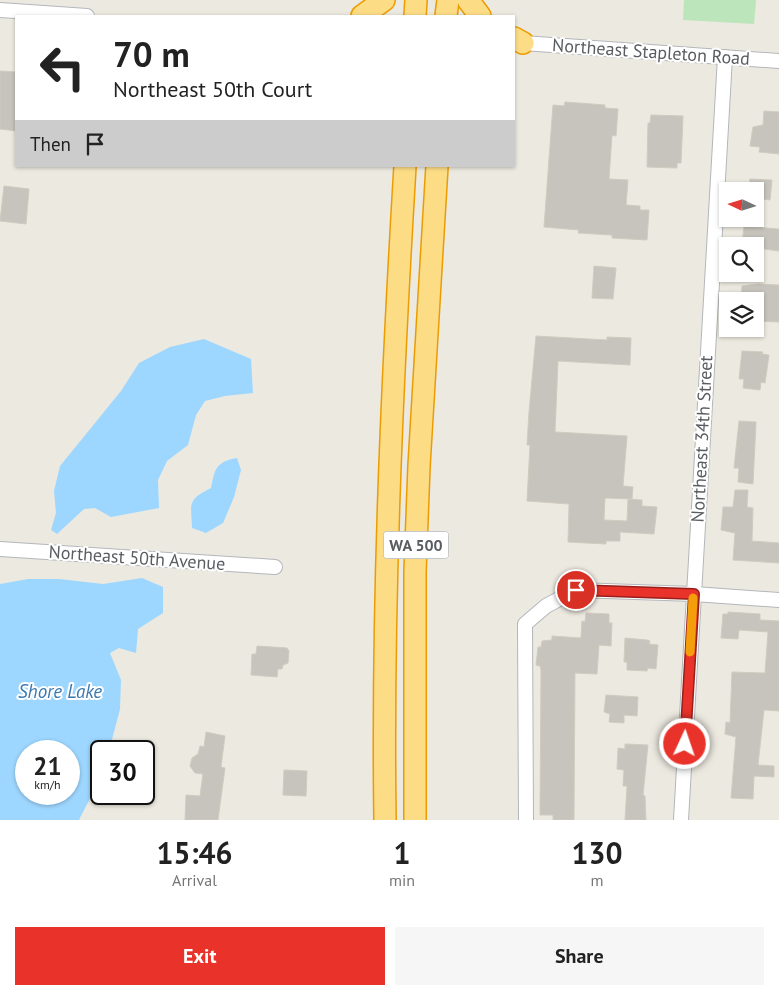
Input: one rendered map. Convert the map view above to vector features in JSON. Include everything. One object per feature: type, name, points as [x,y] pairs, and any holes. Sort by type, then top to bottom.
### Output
[{"type":"highway","points":[[363,15],[384,0]]},
{"type":"highway","points":[[415,15],[416,0]]},
{"type":"highway","points":[[446,15],[448,0]]},
{"type":"highway","points":[[468,0],[479,15]]},
{"type":"highway","name":"WA 500","points":[[385,820],[384,674],[388,493],[405,167]]},
{"type":"highway","name":"WA 500","points":[[415,820],[415,572],[419,466],[437,167]]},
{"type":"highway","points":[[430,270],[443,167]]},
{"type":"street","points":[[0,10],[72,15]]},
{"type":"street","name":"Northeast Stapleton Road","points":[[517,42],[779,61]]},
{"type":"street","name":"Northeast 34th Street","points":[[681,820],[725,58]]},
{"type":"street","name":"Northeast 50th Avenue","points":[[0,549],[274,567]]},
{"type":"street","points":[[526,820],[525,624],[546,606],[576,590],[694,594],[779,600]]},
{"type":"green space","points":[[684,0],[756,0],[754,24],[683,20]]},
{"type":"water","points":[[204,339],[251,359],[253,393],[225,396],[205,401],[196,415],[188,445],[167,461],[158,480],[159,508],[111,517],[95,508],[84,509],[57,534],[51,530],[56,513],[54,491],[60,466],[121,391],[139,363],[170,347]]},
{"type":"water","points":[[237,458],[241,470],[234,497],[223,523],[206,533],[192,528],[191,508],[194,499],[211,488],[215,471],[221,464]]},
{"type":"water","name":"Shore Lake","points":[[142,578],[163,587],[163,613],[138,629],[136,653],[119,648],[110,653],[121,680],[120,709],[112,740],[90,740],[90,799],[79,820],[0,820],[0,584],[28,579],[59,579],[103,584]]},
{"type":"building","points":[[0,71],[15,72],[15,131],[0,129]]},
{"type":"building","points":[[565,102],[605,105],[605,108],[618,109],[616,136],[612,135],[609,179],[628,180],[626,205],[640,206],[640,210],[649,210],[647,240],[612,238],[612,235],[578,233],[579,230],[544,227],[553,105],[564,106]]},
{"type":"building","points":[[764,111],[779,112],[779,154],[759,152],[760,147],[750,146],[753,127],[763,125]]},
{"type":"building","points":[[651,115],[683,116],[681,163],[677,163],[677,168],[647,167],[648,123],[650,123]]},
{"type":"building","points":[[750,179],[772,180],[770,200],[764,199],[764,182],[750,182]]},
{"type":"building","points":[[4,186],[29,189],[26,224],[0,221]]},
{"type":"building","points":[[744,228],[779,229],[779,251],[764,249],[764,237],[743,237]]},
{"type":"building","points":[[594,266],[616,268],[613,299],[592,298]]},
{"type":"building","points":[[758,284],[779,285],[779,322],[764,321],[764,292],[742,292],[742,286]]},
{"type":"building","points":[[536,336],[607,340],[607,337],[631,338],[630,365],[558,361],[555,432],[627,436],[623,486],[633,487],[632,499],[605,498],[604,520],[627,521],[628,499],[642,500],[642,506],[657,507],[654,534],[620,532],[620,541],[606,541],[606,544],[568,542],[569,504],[527,501],[530,445],[527,445]]},
{"type":"building","points":[[742,351],[763,352],[762,354],[769,355],[765,383],[761,382],[760,390],[743,388],[744,379],[739,379]]},
{"type":"building","points":[[739,421],[756,422],[753,484],[738,482],[739,468],[734,468]]},
{"type":"building","points":[[735,490],[748,490],[747,507],[753,508],[752,541],[779,543],[779,563],[733,560],[735,533],[721,530],[723,507],[733,507]]},
{"type":"building","points":[[728,612],[760,614],[760,620],[779,621],[779,711],[764,710],[758,765],[774,766],[774,777],[754,776],[753,799],[731,798],[736,737],[725,734],[726,722],[730,723],[732,672],[765,673],[768,632],[739,630],[738,639],[721,638],[723,614],[728,614]]},
{"type":"building","points":[[586,613],[609,614],[609,623],[612,623],[611,646],[599,645],[597,674],[575,673],[574,820],[553,820],[553,815],[540,815],[541,670],[540,666],[536,665],[538,647],[541,647],[542,641],[552,640],[552,636],[581,638],[582,621],[585,622]]},
{"type":"building","points":[[625,638],[647,640],[650,641],[649,644],[658,645],[656,669],[648,668],[647,671],[627,670],[627,662],[624,662]]},
{"type":"building","points":[[257,646],[287,648],[289,651],[288,663],[283,665],[282,669],[278,669],[277,677],[251,675],[252,654],[256,654]]},
{"type":"building","points":[[606,695],[638,697],[637,716],[624,715],[624,723],[609,722],[610,714],[604,712]]},
{"type":"building","points":[[206,732],[225,736],[221,767],[225,768],[218,820],[185,820],[186,795],[200,796],[203,774],[195,773],[190,766],[192,758],[198,754],[200,746],[204,747]]},
{"type":"building","points":[[625,744],[648,745],[643,795],[645,796],[646,820],[625,820],[627,786],[623,786],[624,770],[617,769],[618,748],[625,749]]},
{"type":"building","points":[[284,770],[307,771],[306,796],[283,795]]},
{"type":"slow traffic","points":[[690,652],[693,598]]},
{"type":"route","points":[[576,590],[694,594],[685,744]]}]
